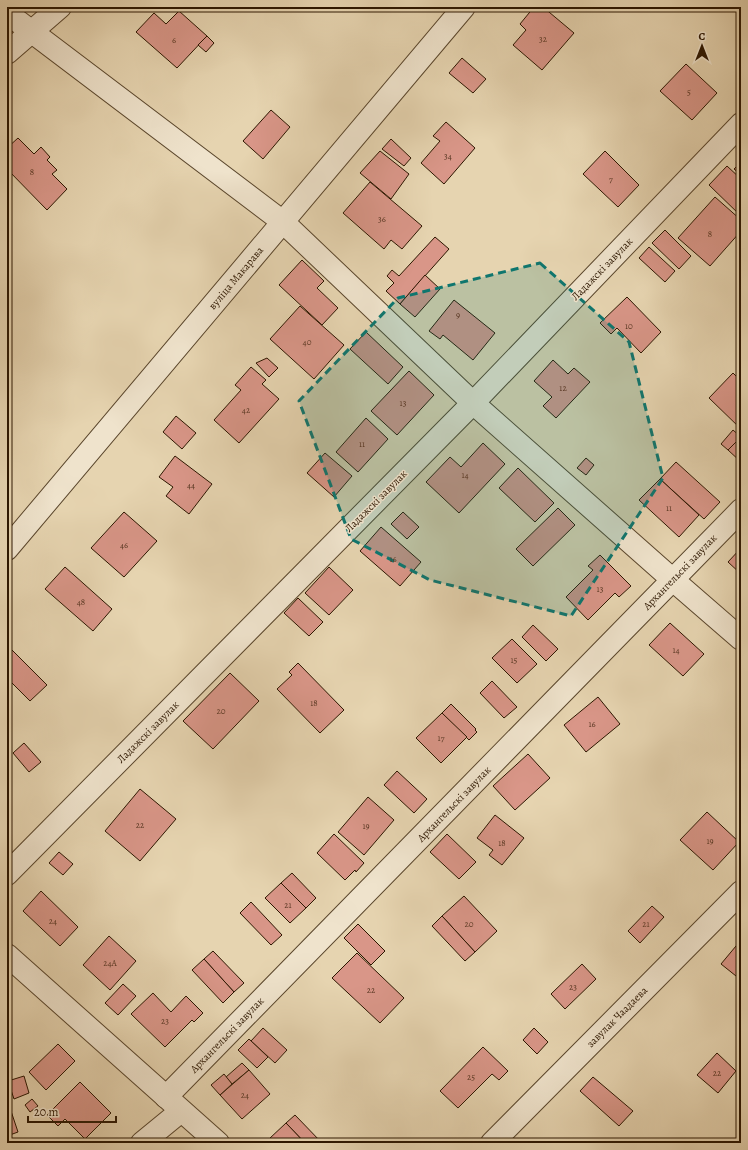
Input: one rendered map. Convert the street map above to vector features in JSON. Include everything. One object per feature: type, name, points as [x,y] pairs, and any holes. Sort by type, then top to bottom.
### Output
[{"type":"street","points":[[7,53],[32,33],[60,7]]},
{"type":"street","name":"вуліца Макарава","points":[[7,549],[464,7]]},
{"type":"street","points":[[7,13],[283,222],[473,403],[741,639]]},
{"type":"street","name":"Ладажскі завулак","points":[[7,874],[473,403],[741,124]]},
{"type":"street","name":"Архангельскі завулак","points":[[142,1143],[174,1104],[741,510]]},
{"type":"street","name":"завулак Чаадаева","points":[[492,1143],[741,892]]},
{"type":"street","points":[[7,955],[218,1143]]},
{"type":"highlighted area","points":[[540,263],[629,342],[663,478],[571,616],[430,580],[351,539],[299,401],[398,298]]},
{"type":"building","points":[[534,7],[543,7],[574,33],[542,70],[513,45],[526,30],[520,24]]},
{"type":"building","points":[[179,11],[207,36],[177,68],[136,32],[154,13],[166,24]]},
{"type":"building","points":[[207,36],[214,43],[206,52],[198,45]]},
{"type":"building","points":[[462,58],[486,79],[473,93],[449,73]]},
{"type":"building","points":[[686,64],[717,93],[692,120],[660,91]]},
{"type":"building","points":[[271,110],[290,127],[263,159],[243,141]]},
{"type":"building","points":[[446,122],[475,148],[444,184],[421,163],[440,141],[433,136]]},
{"type":"building","points":[[18,138],[34,154],[41,147],[50,157],[47,160],[57,170],[52,174],[67,189],[47,210],[7,169],[7,148]]},
{"type":"building","points":[[391,139],[411,158],[404,166],[382,149]]},
{"type":"building","points":[[380,151],[409,174],[391,199],[360,173]]},
{"type":"building","points":[[605,151],[639,185],[618,207],[583,174]]},
{"type":"building","points":[[741,162],[741,175],[734,169]]},
{"type":"building","points":[[727,166],[741,179],[741,216],[709,185]]},
{"type":"building","points":[[370,182],[422,226],[402,249],[391,240],[384,249],[343,213]]},
{"type":"building","points":[[715,197],[741,220],[741,231],[710,266],[678,238]]},
{"type":"building","points":[[665,230],[691,256],[679,269],[652,243]]},
{"type":"building","points":[[435,237],[449,249],[400,304],[386,291],[394,283],[387,276],[392,270],[399,276]]},
{"type":"building","points":[[649,247],[675,271],[665,282],[639,258]]},
{"type":"building","points":[[302,260],[324,281],[317,288],[338,308],[322,325],[279,285]]},
{"type":"building","points":[[425,275],[440,289],[415,317],[400,304]]},
{"type":"building","points":[[627,297],[661,332],[641,353],[617,328],[611,334],[600,323]]},
{"type":"building","points":[[454,300],[495,333],[473,360],[443,335],[440,339],[429,331]]},
{"type":"building","points":[[300,306],[344,345],[314,379],[270,339]]},
{"type":"building","points":[[366,332],[403,367],[388,384],[350,349]]},
{"type":"building","points":[[267,358],[278,368],[269,377],[256,363]]},
{"type":"building","points":[[553,360],[568,374],[574,368],[590,382],[556,418],[543,406],[552,397],[534,381]]},
{"type":"building","points":[[251,367],[266,380],[262,384],[279,399],[239,443],[214,420],[241,390],[235,385]]},
{"type":"building","points":[[409,371],[434,395],[397,435],[371,411]]},
{"type":"building","points":[[733,373],[741,381],[741,429],[709,398]]},
{"type":"building","points":[[176,416],[196,433],[182,449],[163,432]]},
{"type":"building","points":[[366,418],[388,439],[358,472],[336,452]]},
{"type":"building","points":[[733,430],[741,437],[728,450],[721,444]]},
{"type":"building","points":[[741,437],[741,462],[728,450]]},
{"type":"building","points":[[483,443],[505,464],[459,513],[426,482],[450,457],[461,467]]},
{"type":"building","points":[[325,453],[352,476],[334,497],[307,473]]},
{"type":"building","points":[[175,456],[212,484],[189,514],[166,496],[173,487],[159,477]]},
{"type":"building","points":[[586,458],[594,465],[586,475],[577,468]]},
{"type":"building","points":[[676,462],[720,502],[704,519],[660,479]]},
{"type":"building","points":[[518,468],[554,503],[535,522],[499,488]]},
{"type":"building","points":[[660,479],[699,515],[679,537],[639,500]]},
{"type":"building","points":[[558,508],[575,525],[533,566],[516,549]]},
{"type":"building","points":[[124,512],[157,541],[124,577],[91,548]]},
{"type":"building","points":[[403,512],[419,527],[407,539],[391,524]]},
{"type":"building","points":[[381,527],[421,562],[400,586],[360,551]]},
{"type":"building","points":[[741,548],[741,574],[728,562]]},
{"type":"building","points":[[600,555],[631,586],[619,597],[615,593],[588,620],[566,597],[593,570],[588,566]]},
{"type":"building","points":[[65,567],[112,609],[93,631],[45,589]]},
{"type":"building","points":[[329,567],[353,590],[329,615],[305,593]]},
{"type":"building","points":[[298,598],[323,622],[309,636],[284,613]]},
{"type":"building","points":[[670,623],[704,654],[683,676],[649,645]]},
{"type":"building","points":[[533,625],[558,649],[546,661],[522,637]]},
{"type":"building","points":[[512,639],[537,664],[517,683],[492,658]]},
{"type":"building","points":[[11,649],[47,685],[30,701],[7,678],[7,653]]},
{"type":"building","points":[[298,663],[344,710],[320,733],[277,689],[292,675],[289,672]]},
{"type":"building","points":[[230,673],[259,701],[213,749],[183,721]]},
{"type":"building","points":[[492,681],[517,707],[504,718],[480,693]]},
{"type":"building","points":[[598,697],[620,724],[586,752],[564,725]]},
{"type":"building","points":[[451,704],[476,729],[475,730],[477,732],[469,740],[442,713]]},
{"type":"building","points":[[442,713],[467,737],[441,763],[416,738]]},
{"type":"building","points":[[24,743],[41,762],[29,772],[13,753]]},
{"type":"building","points":[[528,754],[550,778],[515,810],[493,786]]},
{"type":"building","points":[[397,771],[427,799],[414,813],[384,785]]},
{"type":"building","points":[[140,789],[176,819],[140,861],[105,831]]},
{"type":"building","points":[[368,797],[394,820],[364,855],[338,832]]},
{"type":"building","points":[[707,812],[739,842],[713,870],[680,840]]},
{"type":"building","points":[[495,815],[524,838],[502,865],[489,855],[493,850],[477,838]]},
{"type":"building","points":[[334,834],[364,863],[356,872],[355,870],[345,880],[317,853]]},
{"type":"building","points":[[447,834],[476,862],[459,879],[430,852]]},
{"type":"building","points":[[59,852],[73,864],[63,875],[49,863]]},
{"type":"building","points":[[292,873],[316,898],[306,908],[281,883]]},
{"type":"building","points":[[281,883],[306,908],[290,923],[265,898]]},
{"type":"building","points":[[41,891],[78,927],[60,946],[23,911]]},
{"type":"building","points":[[464,896],[497,931],[475,952],[442,916]]},
{"type":"building","points":[[251,902],[282,935],[271,945],[240,913]]},
{"type":"building","points":[[652,906],[664,917],[640,943],[628,931]]},
{"type":"building","points":[[442,916],[475,952],[465,961],[432,926]]},
{"type":"building","points":[[358,924],[385,951],[371,965],[344,938]]},
{"type":"building","points":[[109,936],[136,961],[110,990],[83,965]]},
{"type":"building","points":[[741,940],[741,980],[721,964]]},
{"type":"building","points":[[213,951],[244,983],[234,992],[204,959]]},
{"type":"building","points":[[357,953],[404,998],[380,1023],[332,978]]},
{"type":"building","points":[[204,959],[234,992],[223,1003],[192,970]]},
{"type":"building","points":[[582,964],[596,979],[565,1009],[551,994]]},
{"type":"building","points":[[123,984],[136,996],[118,1015],[105,1003]]},
{"type":"building","points":[[153,993],[171,1012],[186,996],[203,1013],[194,1022],[192,1020],[165,1047],[131,1014]]},
{"type":"building","points":[[263,1028],[287,1050],[275,1063],[251,1041]]},
{"type":"building","points":[[534,1028],[548,1042],[537,1054],[523,1040]]},
{"type":"building","points":[[249,1039],[268,1057],[257,1068],[238,1050]]},
{"type":"building","points":[[58,1044],[75,1061],[46,1090],[29,1072]]},
{"type":"building","points":[[483,1047],[508,1071],[499,1080],[492,1074],[458,1108],[440,1091]]},
{"type":"building","points":[[717,1053],[736,1071],[718,1093],[697,1075]]},
{"type":"building","points":[[242,1063],[249,1070],[232,1084],[226,1077]]},
{"type":"building","points":[[249,1070],[270,1094],[242,1119],[220,1095]]},
{"type":"building","points":[[224,1074],[232,1084],[220,1095],[211,1085]]},
{"type":"building","points":[[24,1076],[29,1093],[14,1099],[8,1081]]},
{"type":"building","points":[[593,1077],[633,1111],[619,1126],[580,1091]]},
{"type":"building","points":[[80,1082],[111,1113],[85,1139],[65,1119],[58,1126],[47,1115]]},
{"type":"building","points":[[32,1099],[38,1106],[30,1112],[25,1105]]},
{"type":"building","points":[[11,1111],[18,1132],[7,1136],[7,1112]]},
{"type":"building","points":[[295,1115],[322,1143],[305,1143],[286,1123]]},
{"type":"building","points":[[286,1123],[305,1143],[273,1143],[269,1139]]}]
